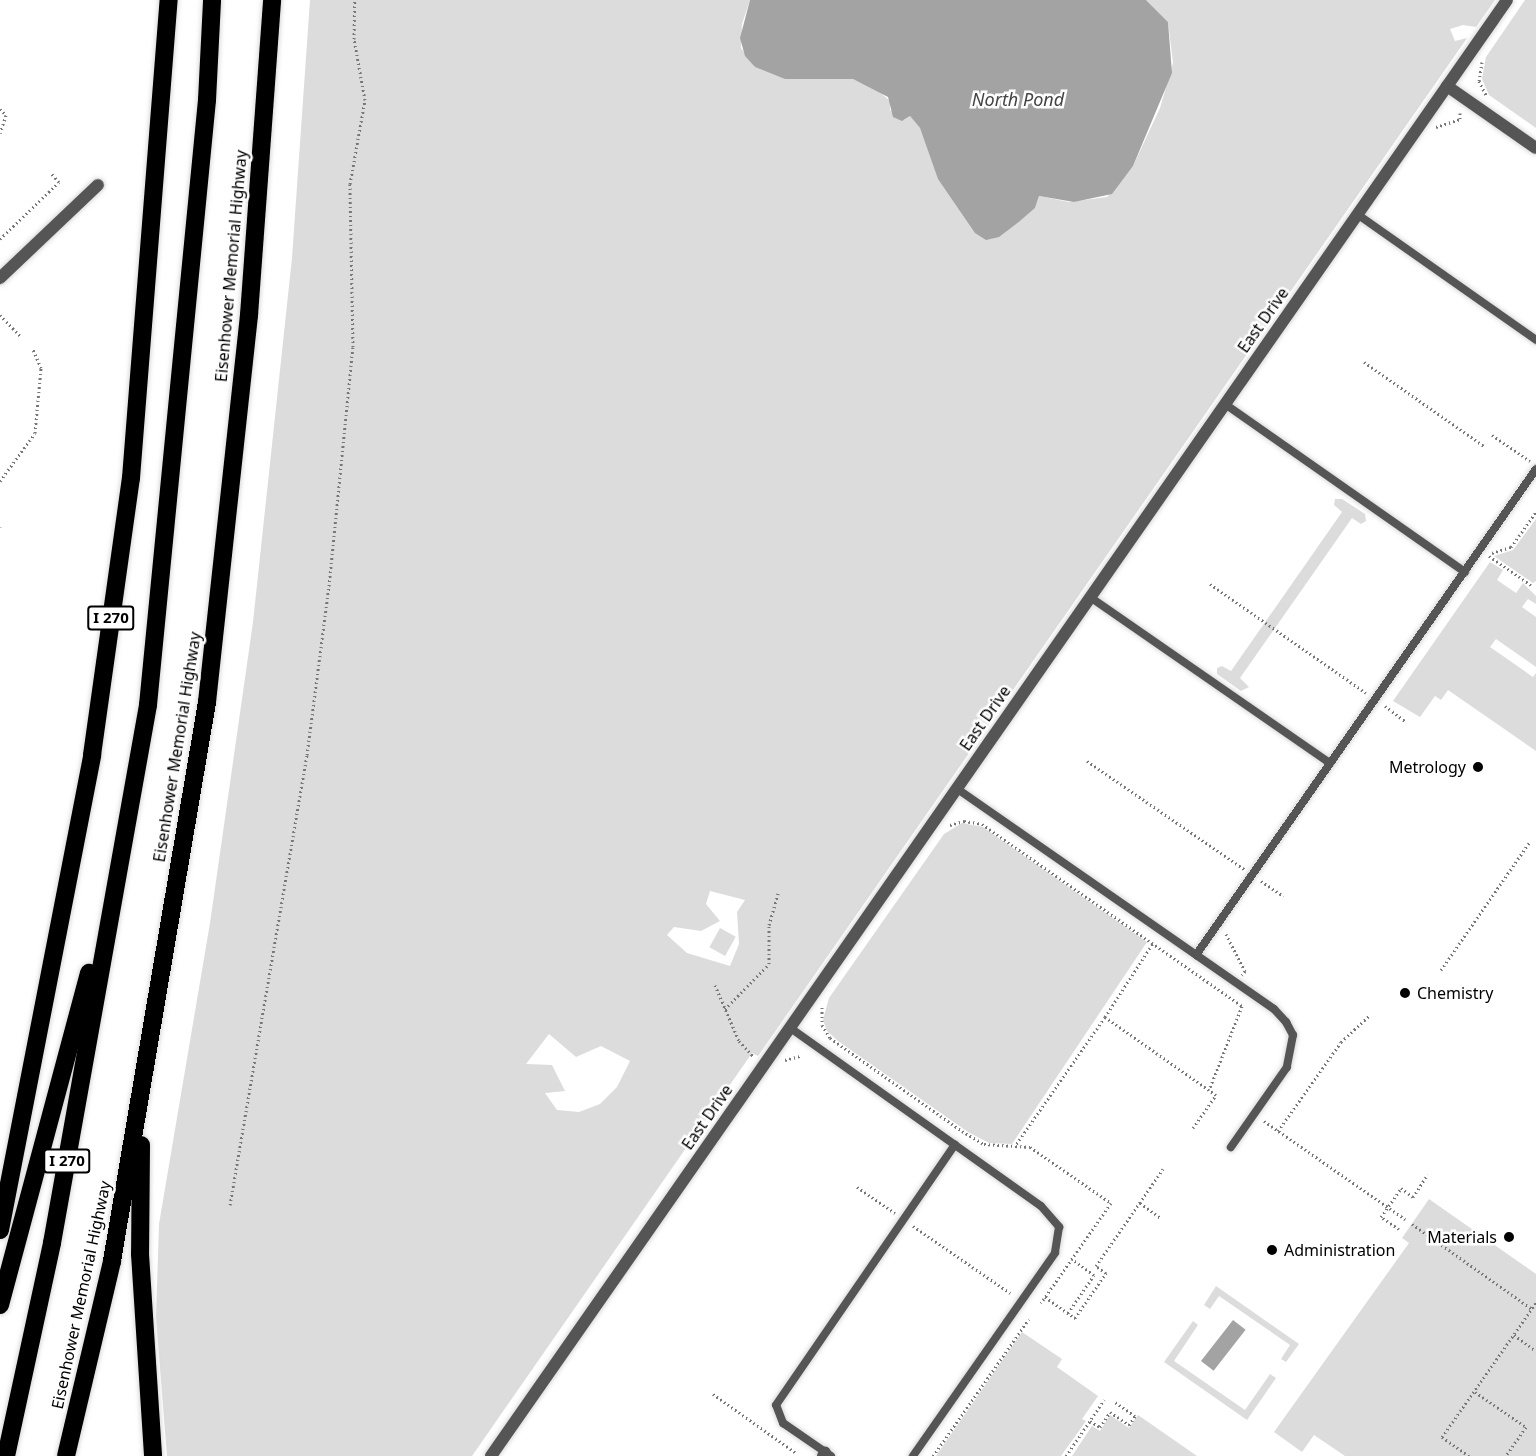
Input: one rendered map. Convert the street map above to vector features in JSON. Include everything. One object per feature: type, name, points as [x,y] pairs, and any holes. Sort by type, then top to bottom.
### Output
[{"type":"highway","name":"I 270","points":[[0,1230],[92,755],[131,478],[169,0]]},
{"type":"highway","name":"I 270","points":[[6,1456],[52,1243],[148,705],[207,100],[212,0]]},
{"type":"highway","name":"Eisenhower Memorial Highway","points":[[66,1456],[112,1261],[207,702],[249,315],[272,0]]},
{"type":"highway","points":[[0,1305],[118,865]]},
{"type":"highway","points":[[141,1089],[140,1254],[153,1456]]},
{"type":"street","name":"East Drive","points":[[491,1456],[1507,0]]},
{"type":"street","points":[[1446,86],[1536,148]]},
{"type":"street","points":[[0,278],[98,185]]},
{"type":"lane","points":[[1357,214],[1536,340]]},
{"type":"lane","points":[[1225,404],[1465,572]]},
{"type":"lane","points":[[1196,955],[1536,467]]},
{"type":"lane","points":[[1090,597],[1330,763]]},
{"type":"lane","points":[[957,788],[1274,1009],[1293,1035],[1287,1067],[1231,1147]]},
{"type":"lane","points":[[789,1027],[1052,1215],[1059,1240],[1055,1253],[913,1456]]},
{"type":"lane","points":[[826,1455],[783,1423],[776,1405],[955,1145]]},
{"type":"path","points":[[230,1205],[307,755],[329,586],[353,347],[350,184],[365,100],[354,39],[355,0]]},
{"type":"path","points":[[1484,57],[1479,85],[1494,101]]},
{"type":"path","points":[[0,109],[6,115],[0,134]]},
{"type":"path","points":[[0,239],[59,182],[50,172]]},
{"type":"path","points":[[0,315],[21,337]]},
{"type":"path","points":[[0,481],[35,433],[41,368],[33,349]]},
{"type":"path","points":[[1364,362],[1484,446]]},
{"type":"path","points":[[1492,435],[1536,467]]},
{"type":"path","points":[[1482,565],[1489,556],[1511,547],[1536,512]]},
{"type":"path","points":[[1489,556],[1531,585]]},
{"type":"path","points":[[1210,584],[1367,694]]},
{"type":"path","points":[[1378,716],[1383,705],[1391,697]]},
{"type":"path","points":[[1383,705],[1405,721]]},
{"type":"path","points":[[1087,761],[1245,870]]},
{"type":"path","points":[[945,829],[964,821],[982,824],[1242,1006],[1209,1090]]},
{"type":"path","points":[[1441,970],[1529,843]]},
{"type":"path","points":[[1256,891],[1268,873]]},
{"type":"path","points":[[1261,881],[1283,896]]},
{"type":"path","points":[[725,1009],[769,964],[769,925],[777,893]]},
{"type":"path","points":[[1231,927],[1224,936],[1245,970],[1241,976]]},
{"type":"path","points":[[1015,1146],[1105,1017],[1153,943]]},
{"type":"path","points":[[715,985],[739,1041],[756,1058]]},
{"type":"path","points":[[824,1002],[822,1027],[836,1043],[979,1142],[1034,1150],[1111,1203],[1041,1303]]},
{"type":"path","points":[[1278,1131],[1341,1042],[1369,1016]]},
{"type":"path","points":[[1105,1017],[1216,1095],[1193,1128]]},
{"type":"path","points":[[1254,1114],[1405,1219]]},
{"type":"path","points":[[1045,1297],[1075,1318],[1106,1273],[1096,1266],[1163,1169]]},
{"type":"path","points":[[1398,1229],[1381,1217],[1401,1188],[1413,1197],[1428,1174]]},
{"type":"path","points":[[857,1187],[896,1214]]},
{"type":"path","points":[[1140,1203],[1161,1218]]},
{"type":"path","points":[[911,1224],[1010,1293]]},
{"type":"path","points":[[1412,1224],[1532,1309]]},
{"type":"path","points":[[1068,1313],[1094,1275],[1071,1259]]},
{"type":"path","points":[[1469,1456],[1442,1437],[1536,1303]]},
{"type":"path","points":[[933,1456],[1029,1319]]},
{"type":"path","points":[[1514,1335],[1536,1351]]},
{"type":"path","points":[[1474,1392],[1526,1427],[1506,1456]]},
{"type":"path","points":[[713,1394],[796,1453]]},
{"type":"path","points":[[1066,1456],[1104,1401]]},
{"type":"path","points":[[1090,1421],[1100,1427],[1110,1412],[1129,1425],[1135,1416],[1115,1402]]},
{"type":"shaded area","points":[[310,0],[750,0],[742,24],[741,48],[755,67],[853,79],[876,89],[890,101],[890,110],[904,120],[910,116],[920,128],[937,171],[1020,221],[1035,208],[1039,196],[1069,202],[1107,197],[1133,166],[1160,108],[1173,63],[1168,22],[1146,0],[1495,0],[1476,27],[1463,25],[1450,29],[1455,41],[1467,38],[758,1056],[752,1053],[472,1456],[167,1456],[156,1317],[159,1224],[210,923],[253,622],[292,258]],"holes":[[[710,891],[745,900],[737,912],[739,944],[730,966],[687,953],[667,935],[674,927],[701,931],[720,921],[706,904]],[[549,1034],[576,1057],[601,1046],[630,1061],[617,1087],[600,1104],[579,1112],[557,1110],[545,1093],[565,1091],[552,1065],[526,1064]]]},
{"type":"shaded area","points":[[1525,0],[1536,0],[1536,128],[1489,95],[1482,79],[1486,57]]},
{"type":"shaded area","points":[[1335,499],[1342,499],[1365,514],[1366,521],[1361,524],[1352,518],[1240,678],[1249,687],[1241,691],[1217,674],[1217,668],[1222,666],[1231,671],[1342,512],[1334,505]]},
{"type":"shaded area","points":[[1536,519],[1536,581],[1533,583],[1494,556],[1513,550]]},
{"type":"shaded area","points":[[1490,562],[1503,570],[1497,580],[1516,593],[1523,583],[1536,596],[1536,604],[1528,599],[1522,607],[1536,617],[1536,667],[1496,639],[1490,647],[1533,677],[1536,673],[1536,751],[1448,690],[1441,700],[1435,696],[1420,717],[1393,701]]},
{"type":"shaded area","points":[[962,823],[983,827],[1147,942],[1012,1144],[989,1143],[968,1132],[838,1041],[827,1031],[823,1020],[829,998],[944,834]]},
{"type":"shaded area","points":[[720,928],[736,937],[725,956],[709,947]]},
{"type":"shaded area","points":[[1429,1199],[1536,1274],[1536,1456],[1345,1456],[1314,1435],[1302,1452],[1274,1432],[1409,1243],[1402,1238]]},
{"type":"shaded area","points":[[1216,1286],[1299,1344],[1286,1362],[1281,1359],[1290,1345],[1219,1296],[1210,1309],[1204,1305]]},
{"type":"shaded area","points":[[1193,1321],[1198,1325],[1174,1361],[1245,1410],[1270,1374],[1276,1378],[1247,1420],[1164,1362]]},
{"type":"shaded area","points":[[1022,1332],[1062,1359],[1057,1367],[1098,1396],[1082,1419],[1086,1421],[1061,1456],[936,1456]]},
{"type":"shaded area","points":[[1110,1415],[1129,1428],[1138,1415],[1197,1456],[1072,1456],[1092,1426],[1100,1431]]},
{"type":"water","name":"North Pond","points":[[750,0],[1146,0],[1168,22],[1172,73],[1133,166],[1112,194],[1074,202],[1039,196],[1035,208],[1020,221],[999,237],[986,240],[975,233],[938,179],[920,128],[910,116],[902,121],[893,117],[888,97],[853,79],[785,79],[755,67],[745,56],[740,38]]},
{"type":"water","points":[[1233,1320],[1246,1330],[1214,1371],[1201,1361]]},
{"type":"place","name":"Metrology","points":[[1478,767]]},
{"type":"place","name":"Chemistry","points":[[1405,993]]},
{"type":"place","name":"Materials","points":[[1509,1237]]},
{"type":"place","name":"Administration","points":[[1272,1250]]}]
